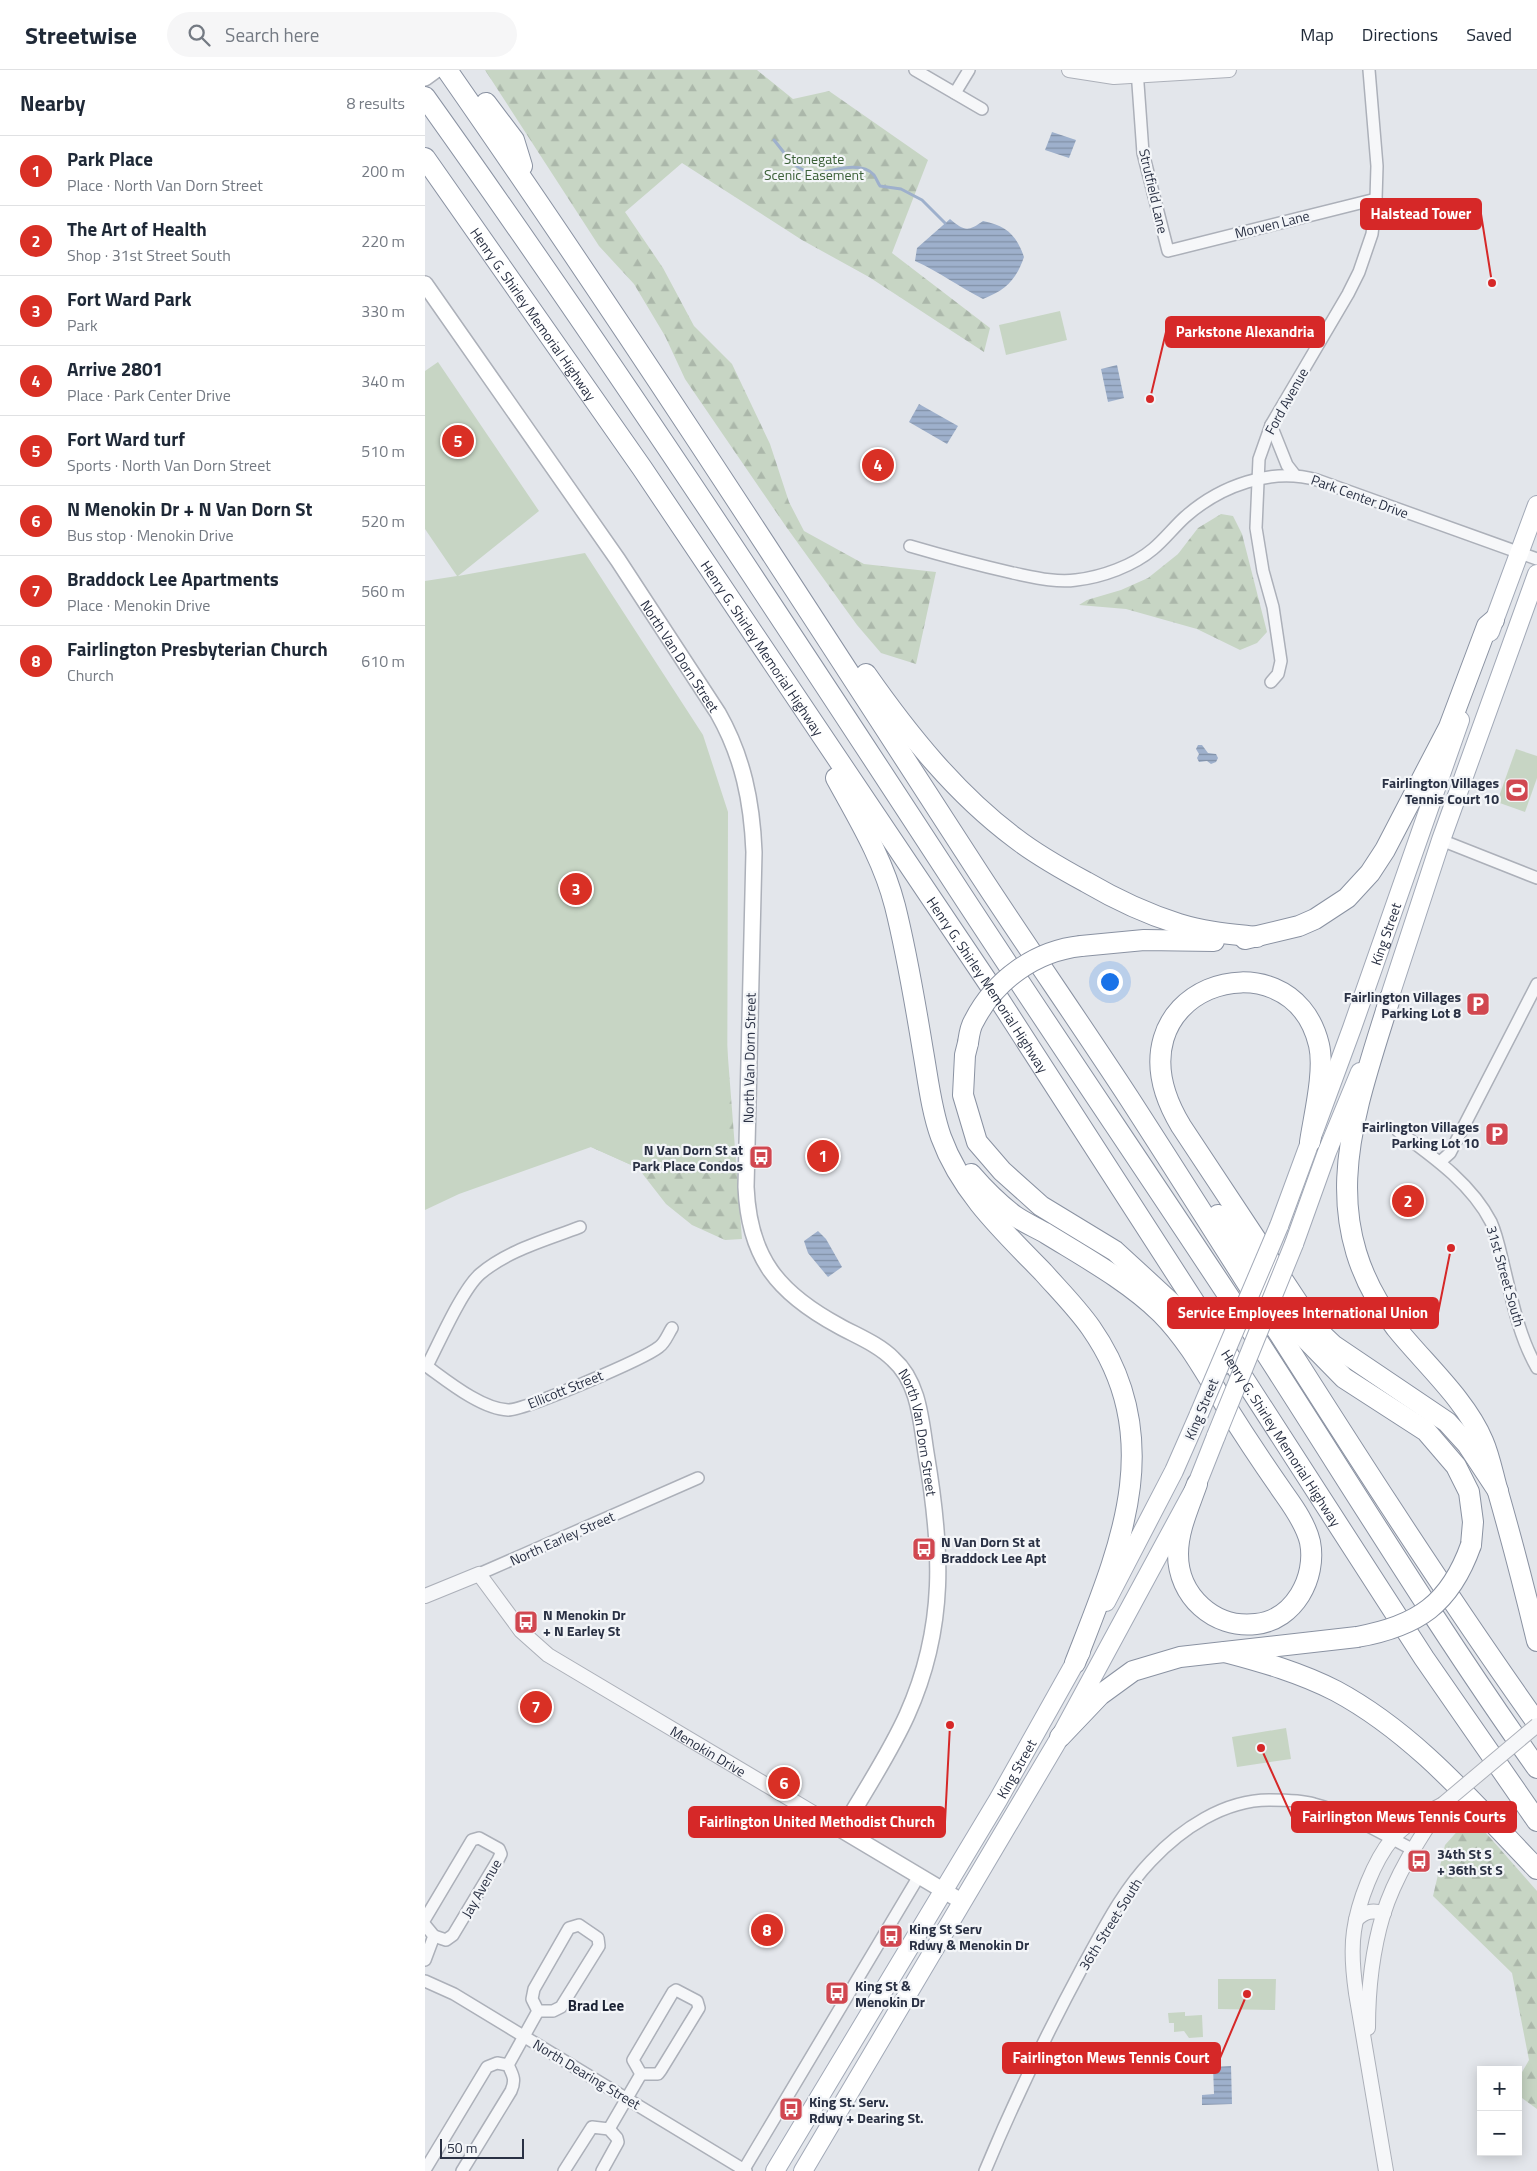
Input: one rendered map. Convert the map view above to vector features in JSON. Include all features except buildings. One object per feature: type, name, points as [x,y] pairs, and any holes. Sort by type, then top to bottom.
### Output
[{"type":"highway","points":[[447,70],[466,82],[514,140],[528,187],[710,459],[1030,951],[1126,1094],[1333,1417],[1537,1724]]},
{"type":"highway","points":[[425,97],[590,334],[801,646],[965,900],[1335,1459],[1484,1693],[1537,1768]]},
{"type":"highway","name":"Henry G. Shirley Memorial Highway","points":[[425,158],[642,468],[993,990],[1424,1658],[1537,1821]]},
{"type":"highway","points":[[710,459],[775,545],[899,720],[939,766],[989,816],[1015,838],[1110,896],[1179,924],[1218,933],[1257,937]]},
{"type":"highway","points":[[726,593],[873,843],[888,883],[900,927],[932,1105],[947,1152],[965,1185],[1007,1237],[1048,1278],[1090,1326],[1111,1363],[1126,1405],[1133,1444],[1131,1486],[1127,1514],[1103,1590],[1075,1663]]},
{"type":"highway","points":[[1295,1458],[1177,1308],[1115,1251],[1041,1206],[1002,1171],[977,1142],[963,1095],[965,1055],[973,1022],[993,991],[1023,965],[1062,948],[1144,940],[1227,941],[1257,937],[1299,926],[1315,919],[1347,898],[1370,873],[1385,850],[1449,727],[1487,626],[1495,620]]},
{"type":"highway","points":[[1310,1142],[1317,1100],[1320,1056],[1314,1030],[1298,1004],[1276,989],[1251,983],[1222,984],[1195,995],[1174,1017],[1167,1028],[1162,1046],[1160,1066],[1162,1084],[1167,1100],[1181,1126],[1314,1327],[1333,1345],[1447,1422],[1467,1444],[1497,1490]]},
{"type":"highway","points":[[1390,998],[1365,1075],[1351,1136],[1346,1181],[1349,1221],[1357,1255],[1375,1295],[1410,1344],[1457,1398],[1483,1440],[1537,1641]]},
{"type":"highway","points":[[1060,1737],[1099,1695],[1133,1671],[1180,1657],[1357,1638],[1382,1633],[1414,1620],[1437,1603],[1462,1569],[1471,1545],[1473,1522],[1469,1492],[1456,1466],[1425,1431],[1344,1378],[1296,1329],[1243,1248],[1126,1094]]},
{"type":"highway","points":[[932,1105],[950,1144],[967,1170],[988,1192],[1015,1216],[1131,1287],[1161,1314],[1190,1347],[1254,1452],[1295,1508],[1310,1540],[1310,1571],[1303,1593],[1289,1608],[1275,1618],[1257,1624],[1243,1624],[1217,1618],[1204,1610],[1192,1598],[1181,1580],[1178,1555],[1181,1531],[1197,1484]]},
{"type":"highway","points":[[1225,1652],[1280,1667],[1336,1691],[1382,1720],[1425,1753],[1537,1869]]},
{"type":"main road","points":[[425,78],[436,70]]},
{"type":"main road","name":"North Van Dorn Street","points":[[425,284],[618,560],[710,700],[730,736],[749,792],[753,839],[746,1187],[747,1206],[753,1235],[769,1268],[788,1292],[803,1305],[883,1350],[895,1360],[913,1385],[925,1443],[939,1544],[939,1587],[934,1625],[927,1660],[907,1715],[843,1830]]},
{"type":"main road","name":"King Street","points":[[775,2171],[1008,1784],[1075,1663],[1174,1470],[1279,1226],[1537,505]]},
{"type":"main road","name":"King Street","points":[[803,2171],[961,1901],[1060,1737],[1197,1484],[1294,1244],[1327,1152],[1390,998],[1441,840],[1537,574]]},
{"type":"main road","name":"Menokin Drive","points":[[843,1830],[961,1901]]},
{"type":"street","points":[[915,70],[982,109]]},
{"type":"street","points":[[955,93],[969,70]]},
{"type":"street","points":[[1069,70],[1114,77],[1137,73],[1229,70]]},
{"type":"street","name":"Ford Avenue","points":[[1271,682],[1278,674],[1281,661],[1273,607],[1257,544],[1257,480],[1259,459],[1271,425],[1331,326],[1359,272],[1372,234],[1377,166],[1369,70]]},
{"type":"street","name":"Strutfield Lane","points":[[1137,73],[1143,153],[1168,251]]},
{"type":"street","name":"Morven Lane","points":[[1168,251],[1376,199]]},
{"type":"street","points":[[1271,425],[1287,465],[1294,474]]},
{"type":"street","name":"Park Center Drive","points":[[910,546],[1038,578],[1074,581],[1118,569],[1153,550],[1185,518],[1229,487],[1294,474],[1317,480],[1537,559]]},
{"type":"street","points":[[1441,840],[1537,878]]},
{"type":"street","points":[[1440,1162],[1450,1153],[1537,984]]},
{"type":"street","name":"31st Street South","points":[[1398,1131],[1440,1162],[1470,1193],[1491,1221],[1521,1331],[1529,1355],[1537,1368]]},
{"type":"street","points":[[426,1365],[468,1289],[480,1274],[497,1262],[523,1249],[580,1227]]},
{"type":"street","name":"Ellicott Street","points":[[426,1365],[451,1384],[486,1405],[509,1410],[529,1405],[633,1361],[660,1346],[672,1328]]},
{"type":"street","name":"North Earley Street","points":[[425,1596],[698,1478]]},
{"type":"street","name":"Menokin Drive","points":[[479,1574],[521,1631],[548,1655],[843,1830]]},
{"type":"street","points":[[1386,2171],[1362,2001],[1353,1964],[1356,1920],[1375,1866],[1392,1839],[1411,1822],[1443,1804],[1537,1724]]},
{"type":"street","name":"36th Street South","points":[[985,2171],[1041,2045],[1103,1929],[1129,1888],[1145,1868],[1177,1837],[1219,1811],[1244,1803],[1268,1800],[1314,1803],[1414,1850]]},
{"type":"street","points":[[1362,2001],[1384,1913],[1414,1850],[1443,1804]]},
{"type":"street","name":"Jay Avenue","points":[[425,1919],[472,1840],[479,1838],[499,1849],[501,1854],[498,1860],[453,1936],[445,1940],[434,1936]]},
{"type":"street","points":[[744,2170],[919,1876]]},
{"type":"street","points":[[1356,1920],[1362,1914],[1369,1911],[1384,1913]]},
{"type":"street","points":[[425,1925],[434,1936],[425,1960]]},
{"type":"street","points":[[579,1925],[598,1938],[599,1946],[561,2007],[553,2011],[538,2011],[532,1999],[534,1989],[569,1928],[579,1925]]},
{"type":"street","name":"North Dearing Street","points":[[425,1981],[454,1994],[744,2170]]},
{"type":"street","points":[[679,1990],[697,2001],[699,2008],[658,2074],[641,2074],[633,2060],[673,1992],[679,1990]]},
{"type":"street","points":[[508,2065],[538,2011]]},
{"type":"street","points":[[425,2170],[487,2067],[497,2063],[508,2065]]},
{"type":"street","points":[[461,2171],[511,2091],[514,2077],[508,2065]]},
{"type":"street","points":[[609,2129],[641,2074]]},
{"type":"street","points":[[565,2171],[589,2130],[597,2126],[609,2129],[618,2142],[602,2171]]},
{"type":"green space","name":"Stonegate Scenic Easement","points":[[485,70],[757,70],[793,99],[829,91],[928,160],[892,253],[990,328],[984,352],[869,277],[802,240],[682,163],[625,212],[663,268],[694,326],[732,364],[770,444],[789,502],[804,531],[864,564],[936,572],[916,664],[881,653],[857,625],[787,528],[685,379],[665,336],[634,284],[599,246]]},
{"type":"green space","points":[[1060,311],[1067,340],[1006,355],[999,325]]},
{"type":"green space","points":[[438,362],[539,511],[458,576],[585,553],[703,735],[728,812],[727,1160],[638,1168],[591,1147],[459,1194],[425,1210],[425,581],[457,576],[425,529],[425,371]]},
{"type":"green space","points":[[1221,514],[1233,516],[1242,534],[1267,632],[1257,643],[1240,650],[1197,629],[1126,609],[1079,605],[1087,600],[1121,590],[1148,578],[1178,554],[1198,528]]},
{"type":"green space","name":"Fairlington Villages Tennis Court 10","points":[[1516,749],[1537,756],[1537,778],[1525,812],[1497,802]]},
{"type":"green space","points":[[726,1032],[742,1239],[725,1240],[692,1225],[666,1204],[638,1168],[591,1147]]},
{"type":"green space","points":[[1286,1728],[1291,1759],[1237,1767],[1232,1737]]},
{"type":"green space","points":[[1471,1816],[1537,1891],[1537,2109],[1522,2098],[1522,2072],[1529,2060],[1512,1973],[1433,1896],[1445,1845]]},
{"type":"green space","points":[[1218,1979],[1276,1979],[1275,2010],[1218,2009]]},
{"type":"green space","points":[[1185,2012],[1185,2016],[1202,2015],[1203,2037],[1189,2038],[1184,2031],[1174,2032],[1174,2023],[1169,2023],[1168,2013]]},
{"type":"water","points":[[1052,132],[1076,140],[1069,158],[1045,150]]},
{"type":"water","points":[[950,219],[966,229],[983,221],[991,223],[1009,232],[1014,237],[1024,257],[1014,278],[1004,288],[983,299],[915,261],[917,248]]},
{"type":"water","points":[[1117,365],[1124,398],[1108,402],[1101,369]]},
{"type":"water","points":[[919,404],[958,426],[947,444],[909,422]]},
{"type":"water","points":[[1198,745],[1202,745],[1208,753],[1216,754],[1218,758],[1216,762],[1211,764],[1207,761],[1199,762],[1197,758],[1199,754],[1196,749]]},
{"type":"water","points":[[818,1231],[826,1239],[842,1267],[828,1277],[808,1253],[804,1241]]},
{"type":"water","points":[[1231,2066],[1232,2104],[1202,2105],[1202,2095],[1214,2094],[1213,2067]]},
{"type":"waterway","points":[[774,140],[793,164],[812,175],[836,169],[861,168],[874,175],[880,186],[901,189],[922,200],[945,223]]},
{"type":"place","name":"Halstead Tower","points":[[1492,283]]},
{"type":"place","name":"Parkstone Alexandria","points":[[1150,399]]},
{"type":"place","name":"Fort Ward turf","points":[[458,441]]},
{"type":"place","name":"Arrive 2801","points":[[878,465]]},
{"type":"place","name":"Fairlington Villages Tennis Court 10","points":[[1517,790]]},
{"type":"place","name":"Fort Ward Park","points":[[576,889]]},
{"type":"place","name":"Fairlington Villages Parking Lot 8","points":[[1478,1004]]},
{"type":"place","name":"Fairlington Villages Parking Lot 10","points":[[1497,1134]]},
{"type":"place","name":"Park Place","points":[[823,1156]]},
{"type":"place","name":"N Van Dorn St at Park Place Condos","points":[[761,1157]]},
{"type":"place","name":"The Art of Health","points":[[1408,1201]]},
{"type":"place","name":"Service Employees International Union","points":[[1451,1248]]},
{"type":"place","name":"N Van Dorn St at Braddock Lee Apt","points":[[924,1549]]},
{"type":"place","name":"N Menokin Dr + N Earley St","points":[[526,1622]]},
{"type":"place","name":"Braddock Lee Apartments","points":[[536,1707]]},
{"type":"place","name":"Fairlington United Methodist Church","points":[[950,1725]]},
{"type":"place","name":"Fairlington Mews Tennis Courts","points":[[1261,1748]]},
{"type":"place","name":"N Menokin Dr + N Van Dorn St","points":[[784,1783]]},
{"type":"place","name":"34th St S + 36th St S","points":[[1419,1861]]},
{"type":"place","name":"Fairlington Presbyterian Church","points":[[767,1930]]},
{"type":"place","name":"King St Serv Rdwy & Menokin Dr","points":[[891,1936]]},
{"type":"place","name":"King St & Menokin Dr","points":[[837,1993]]},
{"type":"place","name":"Fairlington Mews Tennis Court","points":[[1247,1994]]},
{"type":"place","name":"King St. Serv. Rdwy + Dearing St.","points":[[791,2109]]},
{"type":"district","name":"Brad Lee","points":[[596,2005]]}]
